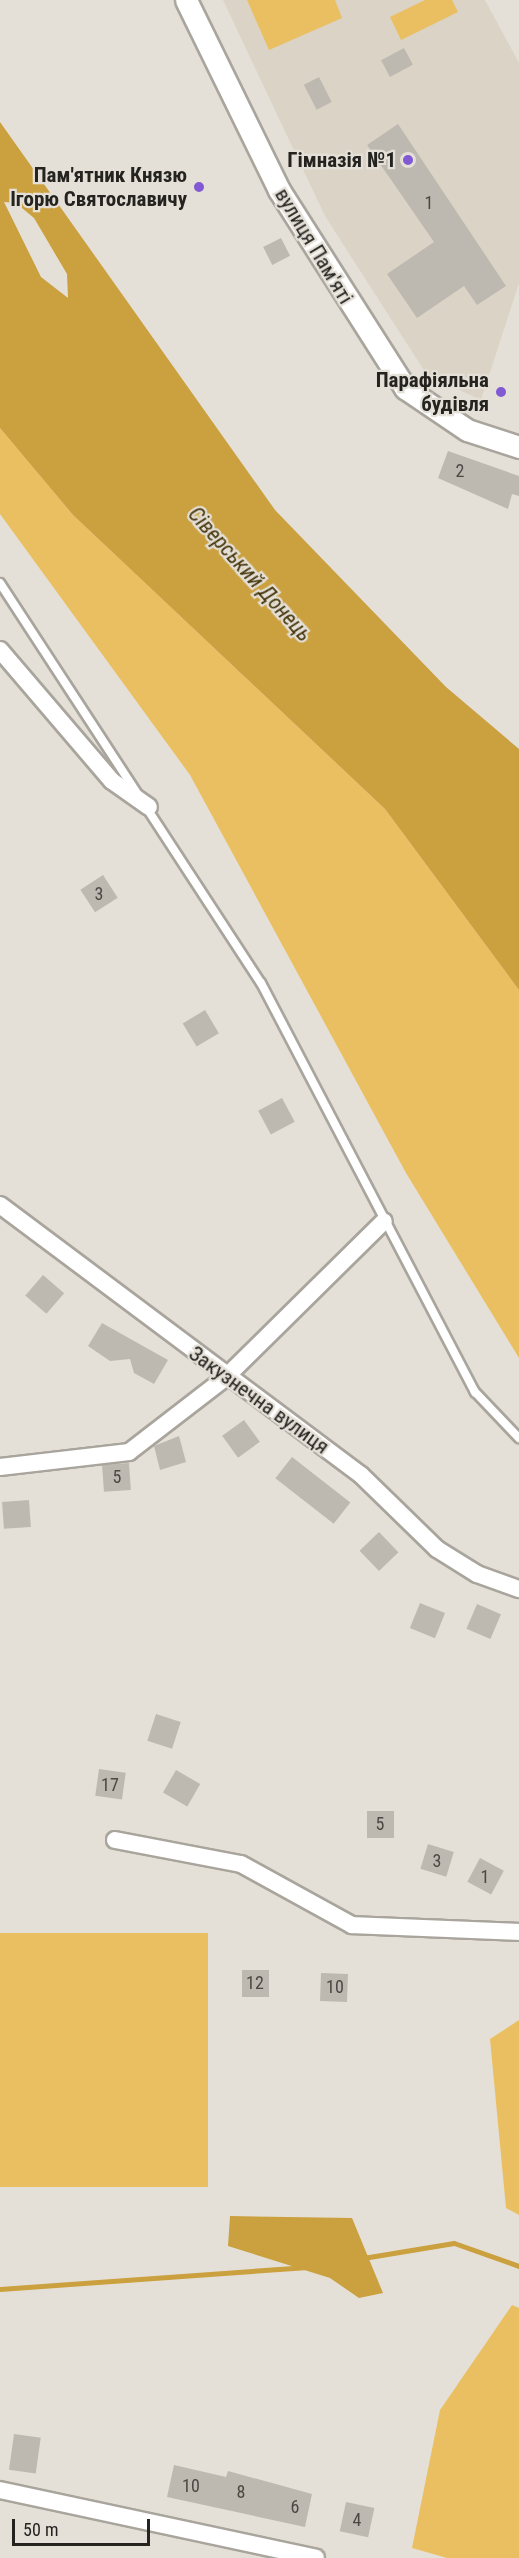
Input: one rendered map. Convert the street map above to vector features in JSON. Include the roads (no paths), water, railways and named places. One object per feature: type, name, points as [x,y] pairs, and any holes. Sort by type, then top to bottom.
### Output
[{"type":"street","name":"вулиця Пам'яті","points":[[186,0],[279,190],[405,388],[467,430],[519,447]]},
{"type":"street","points":[[0,650],[112,781],[149,807]]},
{"type":"street","name":"Закузнечна вулиця","points":[[0,1205],[225,1378],[361,1475],[437,1549],[477,1574],[519,1589]]},
{"type":"street","points":[[0,1467],[129,1452],[225,1378],[384,1221]]},
{"type":"street","points":[[115,1840],[241,1864],[352,1925],[519,1932]]},
{"type":"street","points":[[0,2490],[316,2558]]},
{"type":"lane","points":[[0,583],[149,807],[261,982],[475,1392],[519,1438]]},
{"type":"water","name":"Сіверський Донець","points":[[0,122],[275,510],[446,687],[519,749],[519,990],[385,809],[73,515],[0,428]],"holes":[[[4,202],[16,203],[34,218],[67,274],[68,298],[41,277]]]},
{"type":"water","points":[[230,2216],[352,2218],[383,2293],[359,2298],[330,2278],[228,2246]]},
{"type":"waterway","points":[[363,2258],[454,2243],[519,2266]]},
{"type":"waterway","points":[[0,2289],[304,2267]]},
{"type":"place","name":"Гімназія №1","points":[[408,160]]},
{"type":"place","name":"Пам'ятник Князю Ігорю Святославичу","points":[[199,187]]},
{"type":"place","name":"Парафіяльна будівля","points":[[501,392]]}]
